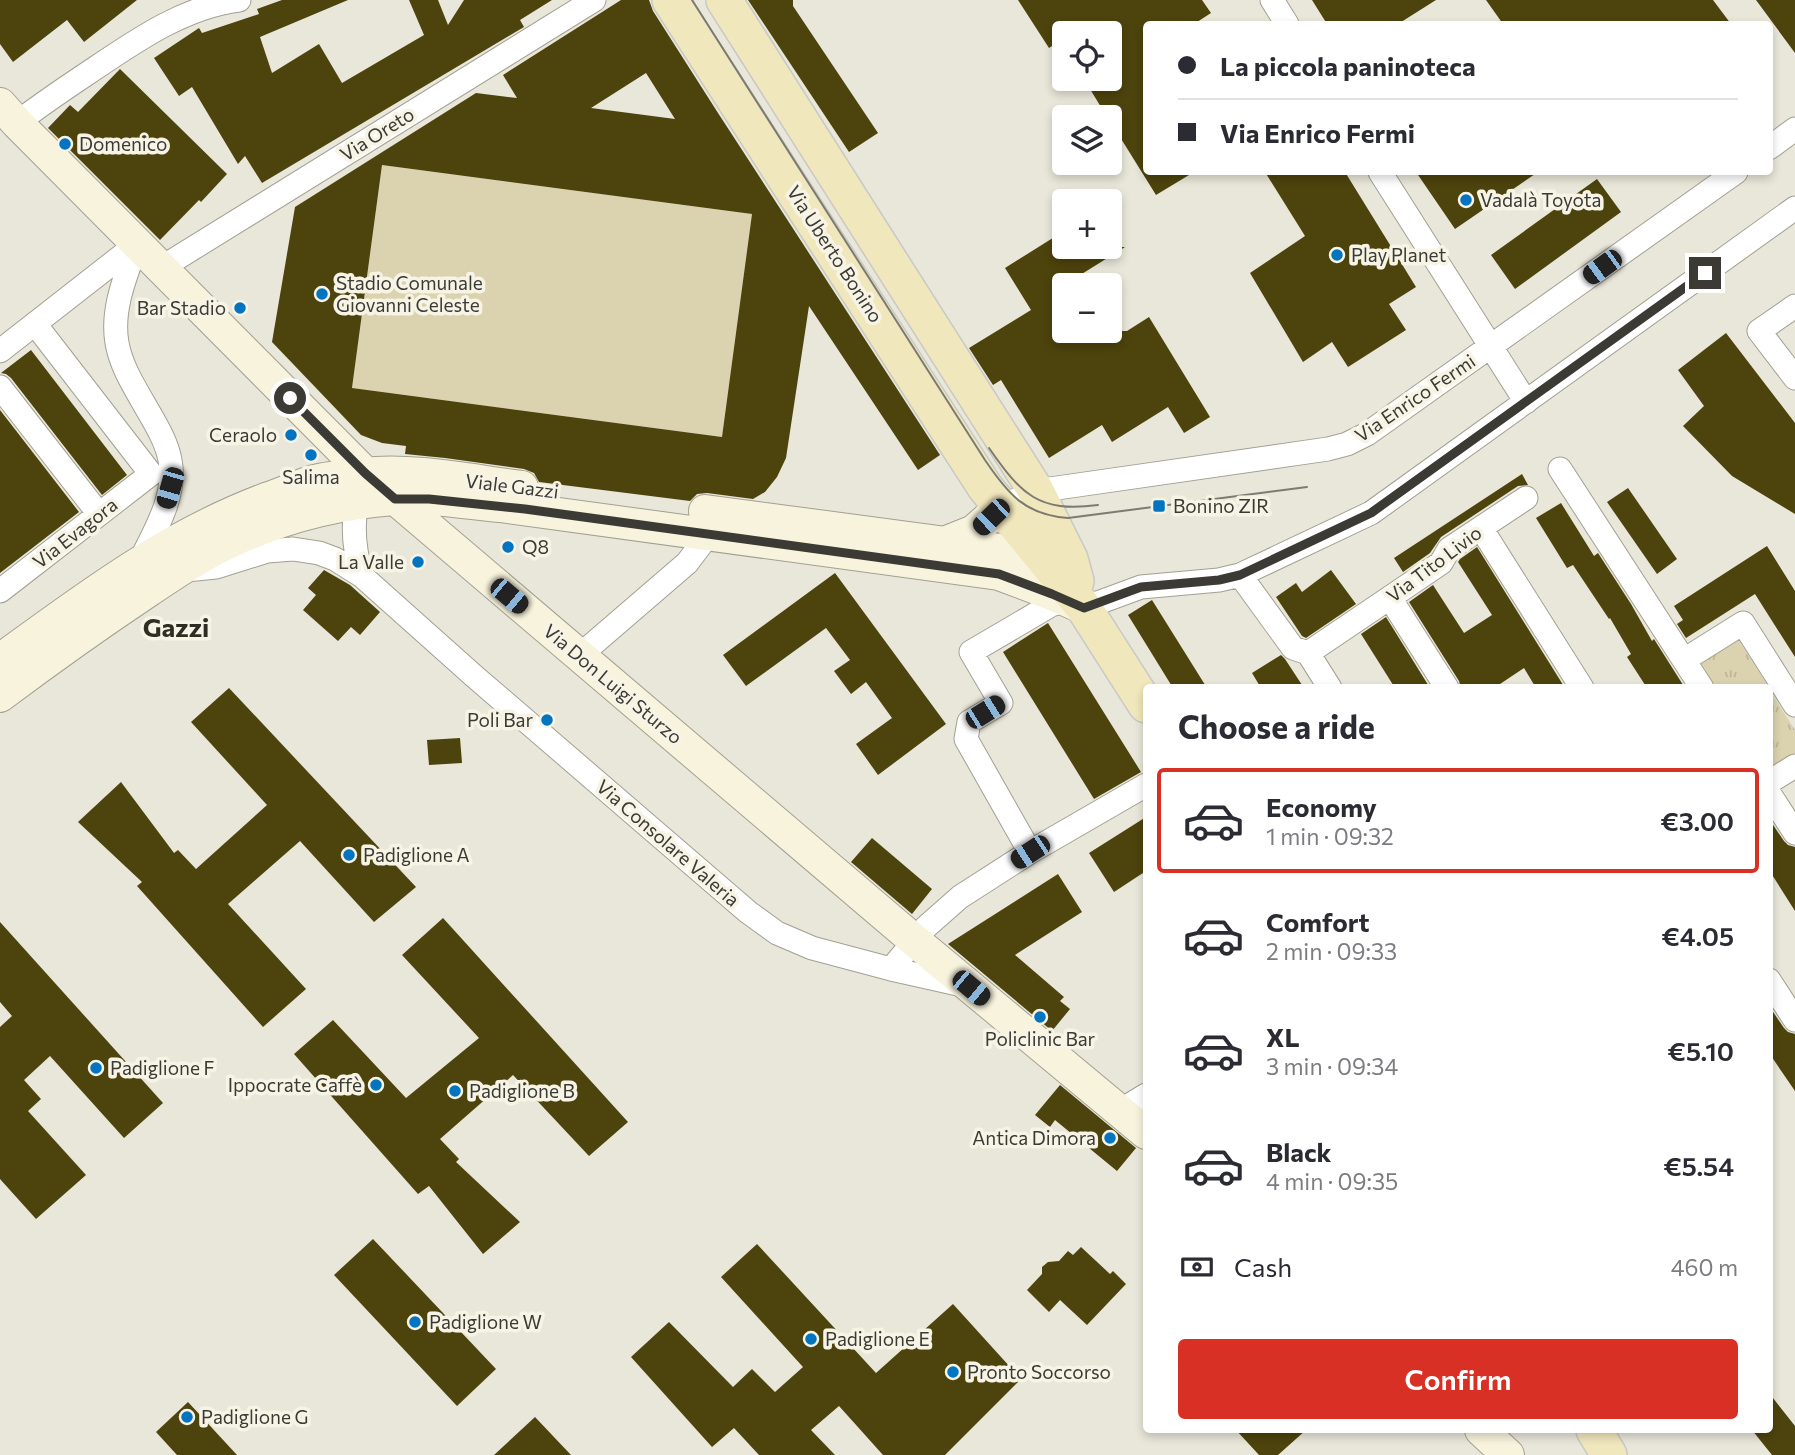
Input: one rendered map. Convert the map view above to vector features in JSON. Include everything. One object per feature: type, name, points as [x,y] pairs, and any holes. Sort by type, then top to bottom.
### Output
[{"type":"main road","name":"Via Uberto Bonino","points":[[670,0],[985,487],[1001,507],[1056,548]]},
{"type":"main road","points":[[724,0],[1036,491],[1076,604],[1143,701]]},
{"type":"main road","points":[[9,114],[137,244]]},
{"type":"main road","name":"Via Don Luigi Sturzo","points":[[137,244],[365,473],[915,942]]},
{"type":"main road","name":"Viale Gazzi","points":[[0,660],[140,561],[218,518],[314,482],[365,473],[407,473],[944,543],[1056,548]]},
{"type":"main road","name":"Viale Gazzi","points":[[0,696],[86,632],[179,570],[233,540],[313,512],[395,499],[429,499],[500,506],[999,574]]},
{"type":"main road","points":[[944,543],[974,531],[1001,507]]},
{"type":"main road","points":[[999,574],[1029,571],[1056,548]]},
{"type":"main road","points":[[999,574],[1076,604]]},
{"type":"main road","points":[[915,942],[971,988],[1133,1103],[1143,1126]]},
{"type":"main road","points":[[1484,1433],[1508,1455]]},
{"type":"main road","points":[[1596,1433],[1609,1455]]},
{"type":"street","points":[[9,114],[34,109],[172,21],[193,12],[239,0]]},
{"type":"street","name":"Via Oreto","points":[[160,268],[594,0]]},
{"type":"street","points":[[1272,0],[1285,21]]},
{"type":"street","points":[[1773,145],[1795,129]]},
{"type":"street","points":[[1382,175],[1526,402]]},
{"type":"street","name":"Via Enrico Fermi","points":[[1001,507],[1036,491],[1348,444],[1367,434],[1732,175]]},
{"type":"street","points":[[1030,852],[966,739],[969,722],[1001,703],[971,652],[1051,605],[1076,604],[1141,587],[1219,580],[1240,575],[1371,513],[1795,208]]},
{"type":"street","points":[[0,351],[137,244]]},
{"type":"street","points":[[137,244],[122,286],[116,315],[117,342],[124,368],[165,443],[172,475],[156,530],[140,561]]},
{"type":"street","points":[[1795,306],[1759,331],[1795,378]]},
{"type":"street","name":"Via Evagora","points":[[1,590],[151,474],[35,324]]},
{"type":"street","points":[[0,387],[99,514]]},
{"type":"street","points":[[1560,469],[1699,684]]},
{"type":"street","points":[[362,576],[354,543],[354,526],[355,505],[365,473]]},
{"type":"street","name":"Via Tito Livio","points":[[1308,653],[1441,563],[1450,549],[1526,498]]},
{"type":"street","points":[[1481,528],[1580,684]]},
{"type":"street","points":[[579,656],[687,563],[709,534]]},
{"type":"street","name":"Via Consolare Valeria","points":[[179,570],[216,567],[267,551],[293,549],[319,553],[335,559],[362,576],[748,912],[777,933],[811,948],[971,988]]},
{"type":"street","points":[[1240,575],[1293,648],[1308,653],[1327,684]]},
{"type":"street","points":[[1390,598],[1444,684]]},
{"type":"street","points":[[1684,660],[1743,623],[1795,705]]},
{"type":"street","points":[[1773,780],[1795,766]]},
{"type":"street","points":[[891,968],[926,927],[960,897],[1030,852],[1143,787]]},
{"type":"street","points":[[1773,799],[1795,833]]},
{"type":"street","points":[[1773,986],[1795,1020]]},
{"type":"green space","points":[[382,165],[752,214],[722,437],[352,388]]},
{"type":"green space","points":[[1738,639],[1766,684],[1714,684],[1701,663]]},
{"type":"green space","points":[[1773,695],[1795,730],[1795,755],[1773,769]]},
{"type":"building","points":[[0,0],[137,0],[84,42],[67,20],[13,62],[0,44]]},
{"type":"building","points":[[282,0],[348,0],[260,37],[272,73],[319,44],[342,83],[424,35],[409,0],[438,0],[448,25],[464,0],[552,0],[520,20],[524,27],[262,183],[245,156],[238,164],[192,87],[179,96],[154,58],[199,28],[202,33],[259,14],[257,9]]},
{"type":"building","name":"Stadio Comunale Giovanni Celeste","points":[[621,0],[649,0],[653,11],[718,113],[940,455],[918,470],[809,306],[786,458],[777,477],[765,492],[753,499],[707,493],[697,494],[690,501],[539,482],[534,473],[524,469],[405,454],[406,446],[382,443],[361,435],[272,342],[295,207],[476,93],[517,98],[503,75]],"holes":[[[646,73],[675,119],[591,108]],[[382,165],[752,214],[722,437],[352,388]]]},
{"type":"building","points":[[748,0],[793,0],[793,6],[878,133],[849,152]]},
{"type":"building","points":[[1018,0],[1202,0],[1211,13],[1199,21],[1143,21],[1143,174],[1122,140],[1122,105],[1100,105],[1091,91],[1122,91],[1122,21],[1052,21],[1052,46],[1049,48]]},
{"type":"building","points":[[1312,0],[1436,0],[1403,21],[1325,21]]},
{"type":"building","points":[[1486,0],[1713,0],[1729,21],[1501,21]]},
{"type":"building","points":[[1756,0],[1795,0],[1795,53],[1773,21]]},
{"type":"building","points":[[120,69],[227,174],[160,240],[48,128],[70,105],[78,112]]},
{"type":"building","points":[[1144,175],[1189,175],[1156,195]]},
{"type":"building","name":"Play Planet","points":[[1267,175],[1347,175],[1416,287],[1389,304],[1406,330],[1348,367],[1332,342],[1303,362],[1250,273],[1305,236]]},
{"type":"building","name":"Vadalà Toyota","points":[[1418,175],[1534,175],[1455,229]]},
{"type":"building","points":[[1597,179],[1621,212],[1515,289],[1491,255]]},
{"type":"building","points":[[1052,239],[1052,259],[1106,259],[1083,273],[1052,273],[1052,343],[1122,343],[1122,331],[1127,331],[1149,317],[1210,417],[1184,433],[1168,407],[1112,442],[1102,425],[1049,458],[1001,380],[993,385],[969,348],[1031,310],[1005,268]]},
{"type":"building","points":[[1726,333],[1795,423],[1795,514],[1732,476],[1683,426],[1704,406],[1678,370]]},
{"type":"building","points":[[31,350],[127,475],[102,495],[11,378],[1,373]]},
{"type":"building","points":[[0,410],[79,512],[0,573]]},
{"type":"building","points":[[1522,474],[1528,485],[1518,486],[1441,537],[1430,553],[1403,572],[1394,558]]},
{"type":"building","points":[[1628,488],[1677,559],[1657,574],[1607,502]]},
{"type":"building","points":[[1561,503],[1594,556],[1598,553],[1652,641],[1654,639],[1682,684],[1644,684],[1627,657],[1631,654],[1610,618],[1573,565],[1567,568],[1536,518]]},
{"type":"building","points":[[1767,546],[1795,591],[1795,657],[1755,594],[1686,638],[1677,624],[1683,620],[1674,606]]},
{"type":"building","points":[[1477,547],[1563,684],[1534,684],[1524,668],[1500,684],[1460,684],[1409,602],[1433,585],[1464,633],[1492,615],[1458,562]]},
{"type":"building","points":[[324,570],[350,585],[380,612],[360,635],[351,627],[338,641],[303,610],[316,595],[308,588]]},
{"type":"building","points":[[1331,570],[1356,604],[1306,638],[1276,597],[1296,583],[1302,592]]},
{"type":"building","points":[[835,573],[946,724],[878,775],[856,744],[892,718],[866,682],[851,694],[834,671],[850,660],[826,628],[746,686],[723,655]]},
{"type":"building","points":[[1152,600],[1204,684],[1171,684],[1128,615]]},
{"type":"building","points":[[1386,617],[1428,684],[1392,684],[1361,634]]},
{"type":"building","points":[[1048,623],[1141,772],[1094,799],[1003,652]]},
{"type":"building","points":[[1281,655],[1301,684],[1259,684],[1252,673]]},
{"type":"building","name":"Padiglione A","points":[[229,688],[416,887],[374,922],[300,841],[228,904],[306,989],[263,1027],[137,886],[142,882],[78,822],[121,782],[174,853],[178,850],[196,869],[267,805],[191,722]]},
{"type":"building","points":[[460,738],[462,763],[429,765],[427,740]]},
{"type":"building","points":[[1143,819],[1143,873],[1114,892],[1089,853]]},
{"type":"building","points":[[1773,825],[1784,841],[1795,847],[1795,911],[1773,876]]},
{"type":"building","points":[[872,838],[932,889],[912,914],[851,862]]},
{"type":"building","points":[[1058,874],[1082,912],[1015,955],[1064,997],[1060,1001],[1070,1009],[1052,1031],[948,944]]},
{"type":"building","name":"Padiglione B","points":[[443,918],[628,1122],[589,1156],[513,1075],[440,1139],[459,1159],[456,1162],[520,1222],[483,1254],[429,1186],[418,1194],[294,1054],[333,1020],[406,1098],[479,1038],[402,955]]},
{"type":"building","name":"Padiglione F","points":[[0,922],[163,1103],[124,1138],[50,1056],[24,1080],[41,1099],[28,1111],[86,1175],[36,1219],[0,1179],[0,1027],[12,1016],[0,1002]]},
{"type":"building","points":[[1773,1012],[1784,1028],[1795,1034],[1795,1091],[1773,1059]]},
{"type":"building","points":[[1060,1085],[1136,1148],[1117,1171],[1055,1120],[1050,1127],[1035,1115]]},
{"type":"building","name":"Padiglione W","points":[[373,1239],[496,1369],[457,1406],[334,1275]]},
{"type":"building","name":"Padiglione E","points":[[757,1244],[876,1373],[953,1304],[1021,1379],[945,1455],[883,1455],[839,1406],[811,1430],[835,1455],[759,1455],[734,1428],[712,1447],[631,1357],[669,1322],[733,1387],[752,1369],[775,1392],[803,1367],[721,1277]]},
{"type":"building","points":[[1081,1247],[1110,1274],[1113,1271],[1126,1284],[1087,1325],[1060,1300],[1049,1312],[1027,1290],[1042,1274],[1042,1267],[1048,1262],[1059,1261],[1068,1251],[1073,1255]]},
{"type":"building","points":[[1773,1398],[1795,1426],[1795,1455],[1772,1455],[1754,1433],[1773,1433]]},
{"type":"building","name":"Padiglione G","points":[[188,1402],[237,1455],[177,1455],[156,1432]]},
{"type":"building","points":[[535,1417],[571,1455],[494,1455]]},
{"type":"building","points":[[1239,1433],[1303,1433],[1278,1455],[1259,1455]]},
{"type":"tram line","points":[[692,0],[985,460],[1019,501],[1040,512],[1068,518],[1307,487]]},
{"type":"tram line","points":[[989,448],[1011,477],[1033,497],[1060,506],[1098,505]]},
{"type":"place","name":"Domenico","points":[[65,144]]},
{"type":"place","name":"Vadalà Toyota","points":[[1466,200]]},
{"type":"place","name":"Play Planet","points":[[1337,255]]},
{"type":"place","name":"Stadio Comunale Giovanni Celeste","points":[[322,294]]},
{"type":"place","name":"Bar Stadio","points":[[240,308]]},
{"type":"place","name":"Ceraolo","points":[[291,435]]},
{"type":"place","name":"Salima","points":[[311,455]]},
{"type":"place","name":"Bonino ZIR","points":[[1159,506]]},
{"type":"place","name":"Q8","points":[[508,547]]},
{"type":"place","name":"La Valle","points":[[418,562]]},
{"type":"place","name":"Poli Bar","points":[[547,720]]},
{"type":"place","name":"Padiglione A","points":[[349,855]]},
{"type":"place","name":"Policlinic Bar","points":[[1040,1017]]},
{"type":"place","name":"Padiglione F","points":[[96,1068]]},
{"type":"place","name":"Ippocrate Caffè","points":[[376,1085]]},
{"type":"place","name":"Padiglione B","points":[[455,1091]]},
{"type":"place","name":"Antica Dimora","points":[[1110,1138]]},
{"type":"place","name":"Padiglione W","points":[[415,1322]]},
{"type":"place","name":"Padiglione E","points":[[811,1339]]},
{"type":"place","name":"Pronto Soccorso","points":[[953,1372]]},
{"type":"place","name":"Padiglione G","points":[[187,1417]]},
{"type":"district","name":"Gazzi","points":[[176,628]]},
{"type":"route","points":[[290,398],[395,499],[429,499],[525,509],[999,574],[1084,608],[1141,587],[1219,580],[1240,575],[1371,513],[1705,273]]}]
